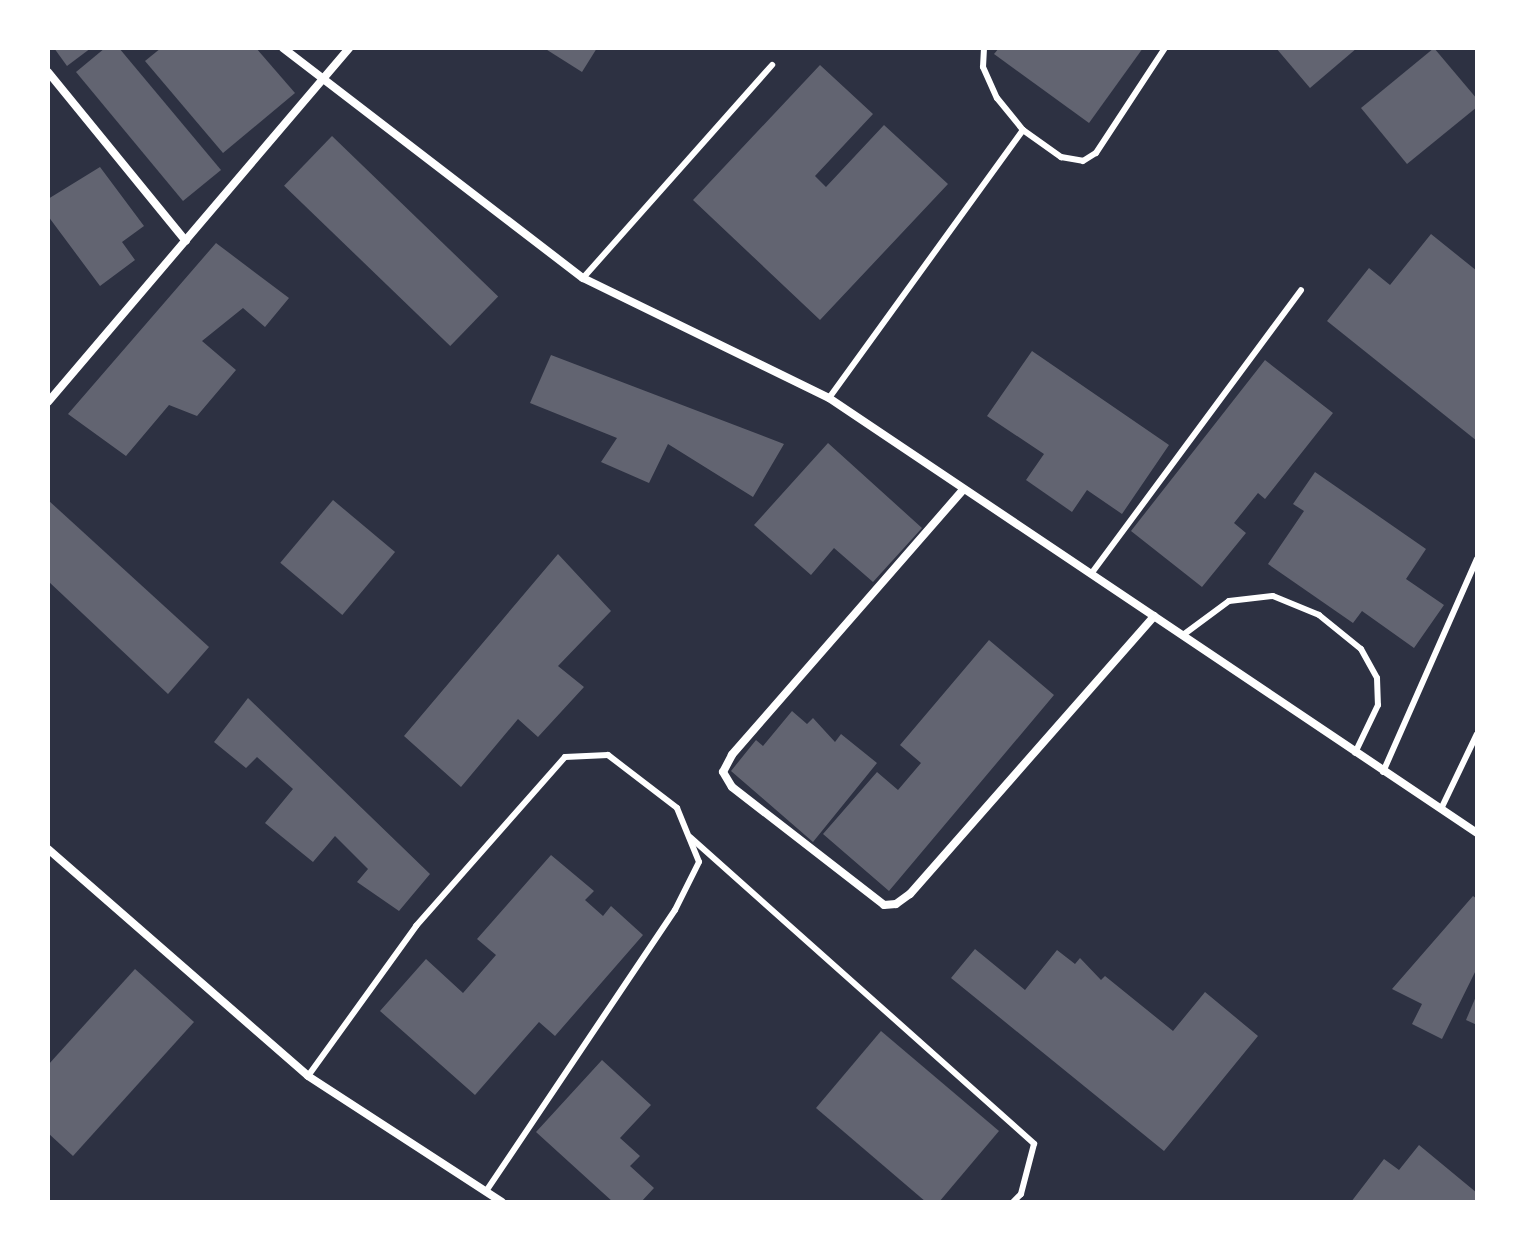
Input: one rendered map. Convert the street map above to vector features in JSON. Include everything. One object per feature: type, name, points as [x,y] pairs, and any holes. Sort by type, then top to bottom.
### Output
[{"type":"street","points":[[283,48],[583,278],[829,398],[962,491],[1477,833]]},
{"type":"street","points":[[48,402],[327,79],[349,48]]},
{"type":"street","points":[[48,72],[186,241]]},
{"type":"street","points":[[962,491],[732,755],[723,772],[732,787],[884,905],[896,904],[910,894],[1154,616]]},
{"type":"street","points":[[48,849],[308,1076],[502,1202]]},
{"type":"lane","points":[[984,48],[983,67],[997,98],[1023,130],[1061,157],[1083,161],[1096,153],[1165,48]]},
{"type":"lane","points":[[583,278],[772,65]]},
{"type":"lane","points":[[829,398],[1023,130]]},
{"type":"lane","points":[[1091,574],[1301,290]]},
{"type":"lane","points":[[1383,772],[1477,559]]},
{"type":"lane","points":[[1183,635],[1229,601],[1273,596],[1319,615],[1361,649],[1377,678],[1378,705],[1355,753]]},
{"type":"lane","points":[[1441,809],[1477,734]]},
{"type":"lane","points":[[308,1076],[416,926],[565,757],[608,755],[677,808],[699,862],[675,910],[486,1191]]},
{"type":"lane","points":[[688,834],[1034,1144],[1021,1194],[1013,1202]]},
{"type":"building","points":[[54,48],[91,48],[67,66]]},
{"type":"building","points":[[105,48],[119,48],[221,170],[183,201],[76,72]]},
{"type":"building","points":[[161,48],[256,48],[295,93],[223,153],[145,61]]},
{"type":"building","points":[[544,48],[597,48],[582,72]]},
{"type":"building","points":[[999,48],[1143,48],[1089,123],[994,54]]},
{"type":"building","points":[[1276,48],[1357,48],[1310,88]]},
{"type":"building","points":[[1434,48],[1477,99],[1477,107],[1407,164],[1361,108]]},
{"type":"building","points":[[820,65],[873,114],[815,176],[826,187],[884,125],[948,184],[820,320],[693,200]]},
{"type":"building","points":[[332,136],[498,296],[450,346],[284,186]]},
{"type":"building","points":[[100,167],[144,226],[122,242],[135,260],[100,286],[48,216],[48,199]]},
{"type":"building","points":[[1431,234],[1477,271],[1477,441],[1327,321],[1369,268],[1390,285]]},
{"type":"building","points":[[216,243],[289,298],[265,327],[243,308],[202,341],[236,370],[197,416],[169,405],[126,456],[68,414]]},
{"type":"building","points":[[1032,351],[1169,445],[1122,514],[1087,490],[1072,512],[1026,480],[1044,454],[987,416]]},
{"type":"building","points":[[551,355],[784,444],[753,497],[668,444],[649,483],[601,462],[617,438],[530,403]]},
{"type":"building","points":[[1265,360],[1333,413],[1265,499],[1258,493],[1234,523],[1246,533],[1202,587],[1131,531]]},
{"type":"building","points":[[828,443],[922,528],[873,582],[834,548],[811,575],[754,525]]},
{"type":"building","points":[[1315,472],[1426,549],[1406,579],[1444,605],[1414,648],[1362,611],[1353,623],[1268,564],[1304,511],[1293,504]]},
{"type":"building","points":[[48,500],[209,647],[168,694],[48,581]]},
{"type":"building","points":[[333,500],[395,552],[342,615],[280,563]]},
{"type":"building","points":[[558,554],[611,611],[558,666],[584,687],[538,737],[518,719],[461,787],[404,736]]},
{"type":"building","points":[[989,640],[1054,695],[889,891],[823,834],[877,772],[898,790],[921,763],[900,745]]},
{"type":"building","points":[[248,698],[430,874],[399,911],[357,882],[368,869],[335,836],[313,862],[265,823],[293,789],[257,757],[246,768],[214,742]]},
{"type":"building","points":[[792,711],[807,724],[813,718],[835,742],[841,734],[877,763],[813,842],[731,771],[756,740],[763,746]]},
{"type":"building","points":[[551,855],[594,891],[585,900],[603,916],[611,906],[643,935],[555,1036],[539,1022],[475,1095],[380,1011],[426,959],[463,993],[496,955],[477,939]]},
{"type":"building","points":[[1473,896],[1477,899],[1477,968],[1442,1039],[1412,1024],[1422,1004],[1392,989]]},
{"type":"building","points":[[975,949],[1025,990],[1057,950],[1075,964],[1080,958],[1101,980],[1105,976],[1173,1031],[1205,992],[1258,1036],[1164,1151],[951,978]]},
{"type":"building","points":[[135,969],[194,1022],[73,1156],[48,1133],[48,1065]]},
{"type":"building","points":[[1477,994],[1477,1025],[1466,1020]]},
{"type":"building","points":[[881,1031],[999,1131],[939,1202],[926,1202],[816,1108]]},
{"type":"building","points":[[602,1060],[651,1105],[620,1138],[640,1156],[630,1166],[654,1188],[641,1202],[613,1202],[536,1132]]},
{"type":"building","points":[[1419,1145],[1477,1193],[1477,1202],[1351,1202],[1384,1159],[1399,1170]]}]
